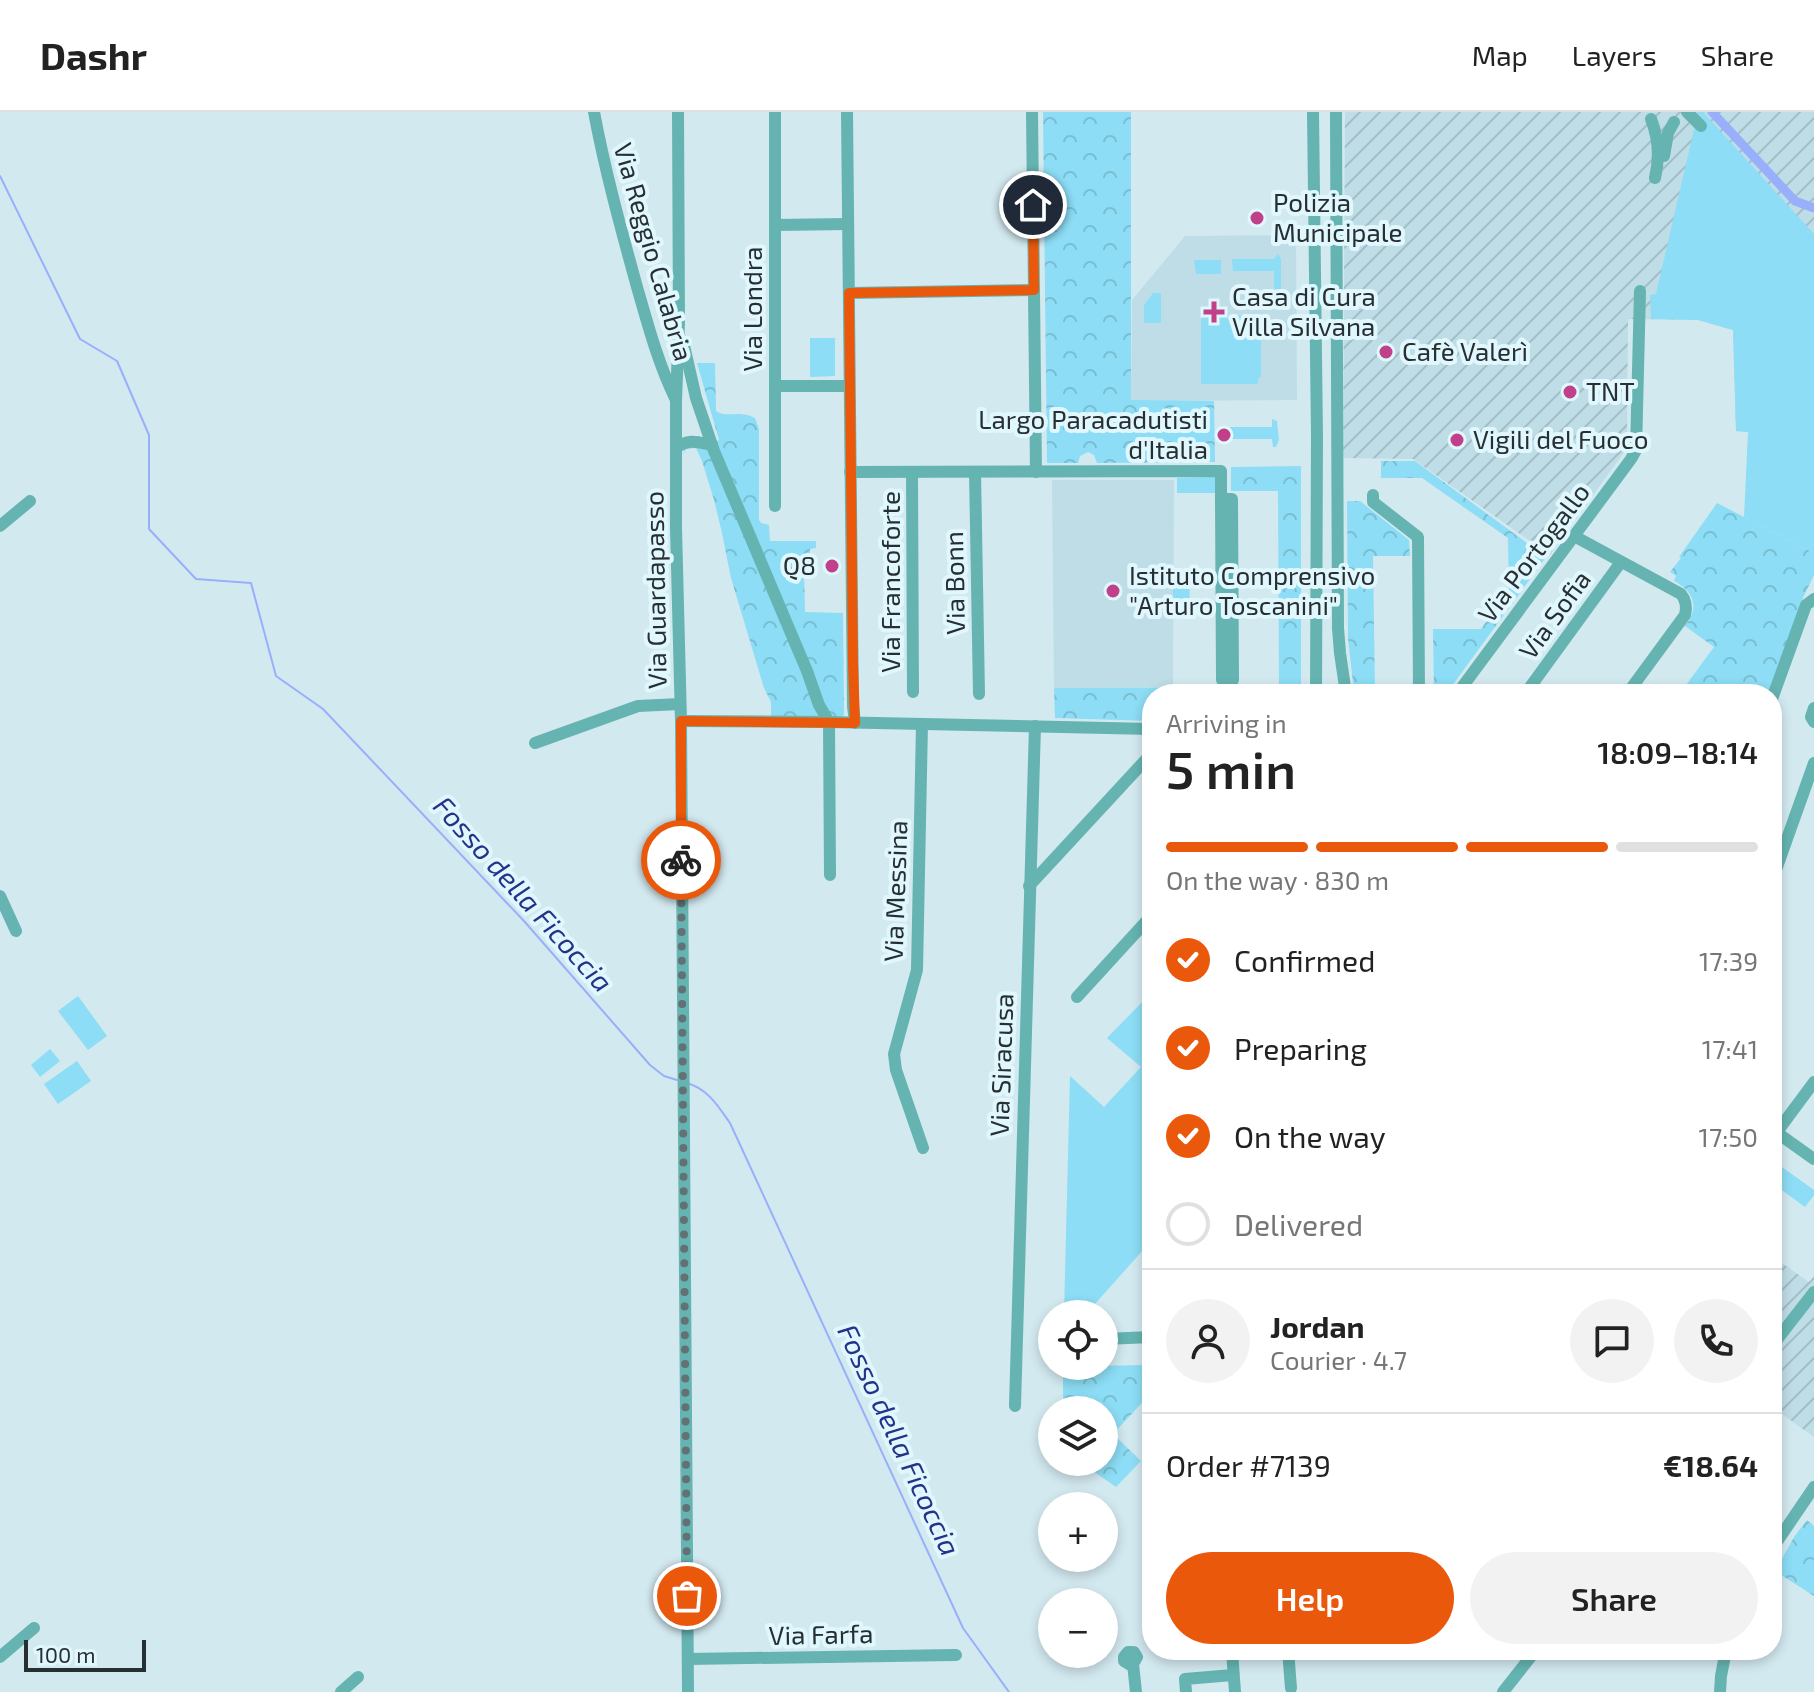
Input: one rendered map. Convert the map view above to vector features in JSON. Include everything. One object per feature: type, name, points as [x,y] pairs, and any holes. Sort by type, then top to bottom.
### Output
[{"type":"street","name":"Via Reggio Calabria","points":[[594,112],[607,179],[629,259],[658,357],[676,403]]},
{"type":"street","name":"Via Guardapasso","points":[[678,112],[676,584],[681,721],[688,1692]]},
{"type":"street","name":"Via Londra","points":[[775,112],[775,506]]},
{"type":"street","points":[[847,112],[855,723]]},
{"type":"street","points":[[1032,112],[1036,472]]},
{"type":"street","points":[[1313,112],[1316,684]]},
{"type":"street","points":[[1336,112],[1339,641],[1345,684]]},
{"type":"street","points":[[1649,116],[1662,125],[1686,119]]},
{"type":"street","points":[[1649,116],[1657,134],[1656,172],[1664,158],[1666,138],[1686,119]]},
{"type":"street","points":[[775,225],[848,224]]},
{"type":"street","points":[[849,293],[1034,290]]},
{"type":"street","name":"Via Portogallo","points":[[1464,684],[1636,450],[1640,291]]},
{"type":"street","points":[[679,322],[695,392],[712,445],[819,705],[829,722],[830,875]]},
{"type":"street","points":[[775,386],[849,386]]},
{"type":"street","points":[[676,403],[695,392]]},
{"type":"street","points":[[1317,436],[1338,450]]},
{"type":"street","points":[[676,448],[690,441],[712,445]]},
{"type":"street","points":[[1317,462],[1338,450]]},
{"type":"street","points":[[850,472],[1221,471],[1221,499],[1222,680],[1233,680],[1232,499],[1221,499]]},
{"type":"street","name":"Via Francoforte","points":[[912,472],[913,692]]},
{"type":"street","name":"Via Bonn","points":[[975,472],[979,694]]},
{"type":"street","points":[[1373,495],[1373,502],[1418,537],[1419,684]]},
{"type":"street","points":[[0,526],[30,501]]},
{"type":"street","points":[[1574,536],[1684,598],[1685,615],[1634,684]]},
{"type":"street","name":"Via Sofia","points":[[1532,684],[1621,562]]},
{"type":"street","points":[[1777,684],[1806,605],[1814,599]]},
{"type":"street","points":[[799,721],[817,698]]},
{"type":"street","points":[[535,743],[636,706],[680,704]]},
{"type":"street","points":[[1814,708],[1811,717],[1814,722]]},
{"type":"street","points":[[681,721],[1142,729]]},
{"type":"street","name":"Via Messina","points":[[922,724],[917,970],[894,1054],[896,1070],[923,1148]]},
{"type":"street","name":"Via Siracusa","points":[[1015,1406],[1035,726]]},
{"type":"street","points":[[1782,853],[1814,763]]},
{"type":"street","points":[[1029,886],[1142,764]]},
{"type":"street","points":[[0,896],[16,931]]},
{"type":"street","points":[[1077,997],[1142,926]]},
{"type":"street","points":[[1782,1120],[1814,1082]]},
{"type":"street","points":[[1782,1136],[1814,1159]]},
{"type":"street","points":[[1782,1333],[1814,1292]]},
{"type":"street","points":[[1118,1338],[1142,1337]]},
{"type":"street","points":[[1782,1538],[1807,1509],[1814,1487]]},
{"type":"street","points":[[0,1657],[34,1628]]},
{"type":"street","name":"Via Farfa","points":[[688,1659],[956,1655]]},
{"type":"street","points":[[1232,1660],[1235,1692]]},
{"type":"street","points":[[1289,1660],[1291,1691]]},
{"type":"street","points":[[1503,1692],[1528,1660]]},
{"type":"street","points":[[1720,1692],[1724,1660]]},
{"type":"street","points":[[1133,1664],[1136,1692]]},
{"type":"street","points":[[1186,1692],[1185,1679],[1233,1675]]},
{"type":"street","points":[[341,1692],[358,1677]]},
{"type":"shaded area","points":[[1345,112],[1814,112],[1814,435],[1736,431],[1733,330],[1698,320],[1628,319],[1625,451],[1550,555],[1413,459],[1343,458]]},
{"type":"shaded area","name":"Casa di Cura Villa Silvana","points":[[1296,235],[1297,400],[1131,401],[1132,300],[1185,236]]},
{"type":"shaded area","name":"Istituto Comprensivo \"Arturo Toscanini\"","points":[[1052,480],[1174,480],[1173,684],[1054,688]]},
{"type":"shaded area","points":[[1782,1263],[1809,1282],[1814,1276],[1814,1437],[1782,1414]]},
{"type":"green space","points":[[1043,112],[1131,112],[1131,400],[1214,401],[1215,462],[1097,463],[1094,455],[1088,452],[1080,456],[1078,463],[1047,463]]},
{"type":"green space","points":[[1698,112],[1703,112],[1814,234],[1814,553],[1744,517],[1748,432],[1736,431],[1733,330],[1698,320],[1651,319],[1650,295],[1656,294]]},
{"type":"green space","points":[[1278,254],[1281,259],[1281,309],[1274,309],[1274,271],[1233,271],[1232,259],[1274,259]]},
{"type":"green space","points":[[1194,260],[1221,260],[1221,274],[1196,274]]},
{"type":"green space","points":[[1153,293],[1161,293],[1161,323],[1144,323],[1144,305]]},
{"type":"green space","points":[[1205,315],[1261,316],[1261,376],[1258,384],[1201,384],[1201,319]]},
{"type":"green space","points":[[810,338],[835,338],[835,376],[810,377]]},
{"type":"green space","points":[[697,363],[715,363],[716,411],[755,418],[759,429],[759,520],[769,525],[770,541],[816,541],[816,548],[810,549],[810,555],[815,555],[815,571],[804,570],[805,612],[843,613],[844,715],[840,718],[771,717],[771,702],[731,578],[702,461],[696,448],[686,449],[683,455],[685,448],[688,446],[704,447],[719,440]]},
{"type":"green space","points":[[1272,419],[1277,421],[1279,440],[1276,447],[1273,447],[1272,439],[1230,439],[1230,427],[1272,427]]},
{"type":"green space","points":[[1381,461],[1415,461],[1546,557],[1453,684],[1434,684],[1433,629],[1481,629],[1509,590],[1508,538],[1422,478],[1381,478]]},
{"type":"green space","points":[[1301,466],[1301,684],[1279,684],[1278,491],[1231,491],[1231,467]]},
{"type":"green space","points":[[1215,477],[1215,493],[1177,493],[1177,478]]},
{"type":"green space","points":[[1347,501],[1360,501],[1409,540],[1410,556],[1373,556],[1375,684],[1353,684],[1348,638]]},
{"type":"green space","points":[[1717,503],[1814,553],[1814,575],[1772,684],[1687,684],[1714,647],[1685,626],[1690,619],[1693,600],[1674,581],[1676,576],[1670,572]]},
{"type":"green space","points":[[1173,573],[1189,573],[1190,608],[1173,608]]},
{"type":"green space","points":[[1054,688],[1142,688],[1142,721],[1055,718]]},
{"type":"green space","points":[[78,996],[107,1036],[88,1050],[58,1011]]},
{"type":"green space","points":[[1142,1002],[1142,1251],[1098,1300],[1064,1300],[1070,1076],[1104,1107],[1141,1067],[1107,1038]]},
{"type":"green space","points":[[50,1049],[60,1061],[40,1077],[31,1065]]},
{"type":"green space","points":[[77,1061],[91,1081],[58,1104],[44,1084]]},
{"type":"green space","points":[[1782,1167],[1814,1190],[1805,1207],[1782,1190]]},
{"type":"green space","points":[[1142,1365],[1142,1403],[1118,1429],[1118,1396],[1063,1396],[1063,1380],[1118,1380],[1118,1366]]},
{"type":"green space","points":[[1118,1439],[1141,1461],[1116,1487],[1100,1476],[1118,1476]]},
{"type":"green space","points":[[1807,1520],[1814,1526],[1814,1596],[1782,1575],[1782,1558]]},
{"type":"waterway","points":[[1712,112],[1795,201],[1814,208]]},
{"type":"waterway","name":"Fosso della Ficoccia","points":[[0,176],[80,339],[117,361],[149,435],[149,529],[196,579],[251,583],[276,676],[323,709],[524,921],[650,1065],[664,1076],[677,1080]]},
{"type":"waterway","name":"Fosso della Ficoccia","points":[[687,1083],[707,1094],[730,1123],[963,1628],[1009,1692]]},
{"type":"way so far","points":[[681,860],[687,1596]]},
{"type":"place","name":"Polizia Municipale","points":[[1257,218]]},
{"type":"place","name":"Casa di Cura Villa Silvana","points":[[1214,312]]},
{"type":"place","name":"Cafè Valerì","points":[[1386,352]]},
{"type":"place","name":"TNT","points":[[1570,392]]},
{"type":"place","name":"Largo Paracadutisti d'Italia","points":[[1224,435]]},
{"type":"place","name":"Vigili del Fuoco","points":[[1457,440]]},
{"type":"place","name":"Q8","points":[[832,566]]},
{"type":"place","name":"Istituto Comprensivo \"Arturo Toscanini\"","points":[[1113,591]]},
{"type":"route","points":[[681,860],[681,721],[855,723],[849,293],[1034,290],[1033,205]]}]
